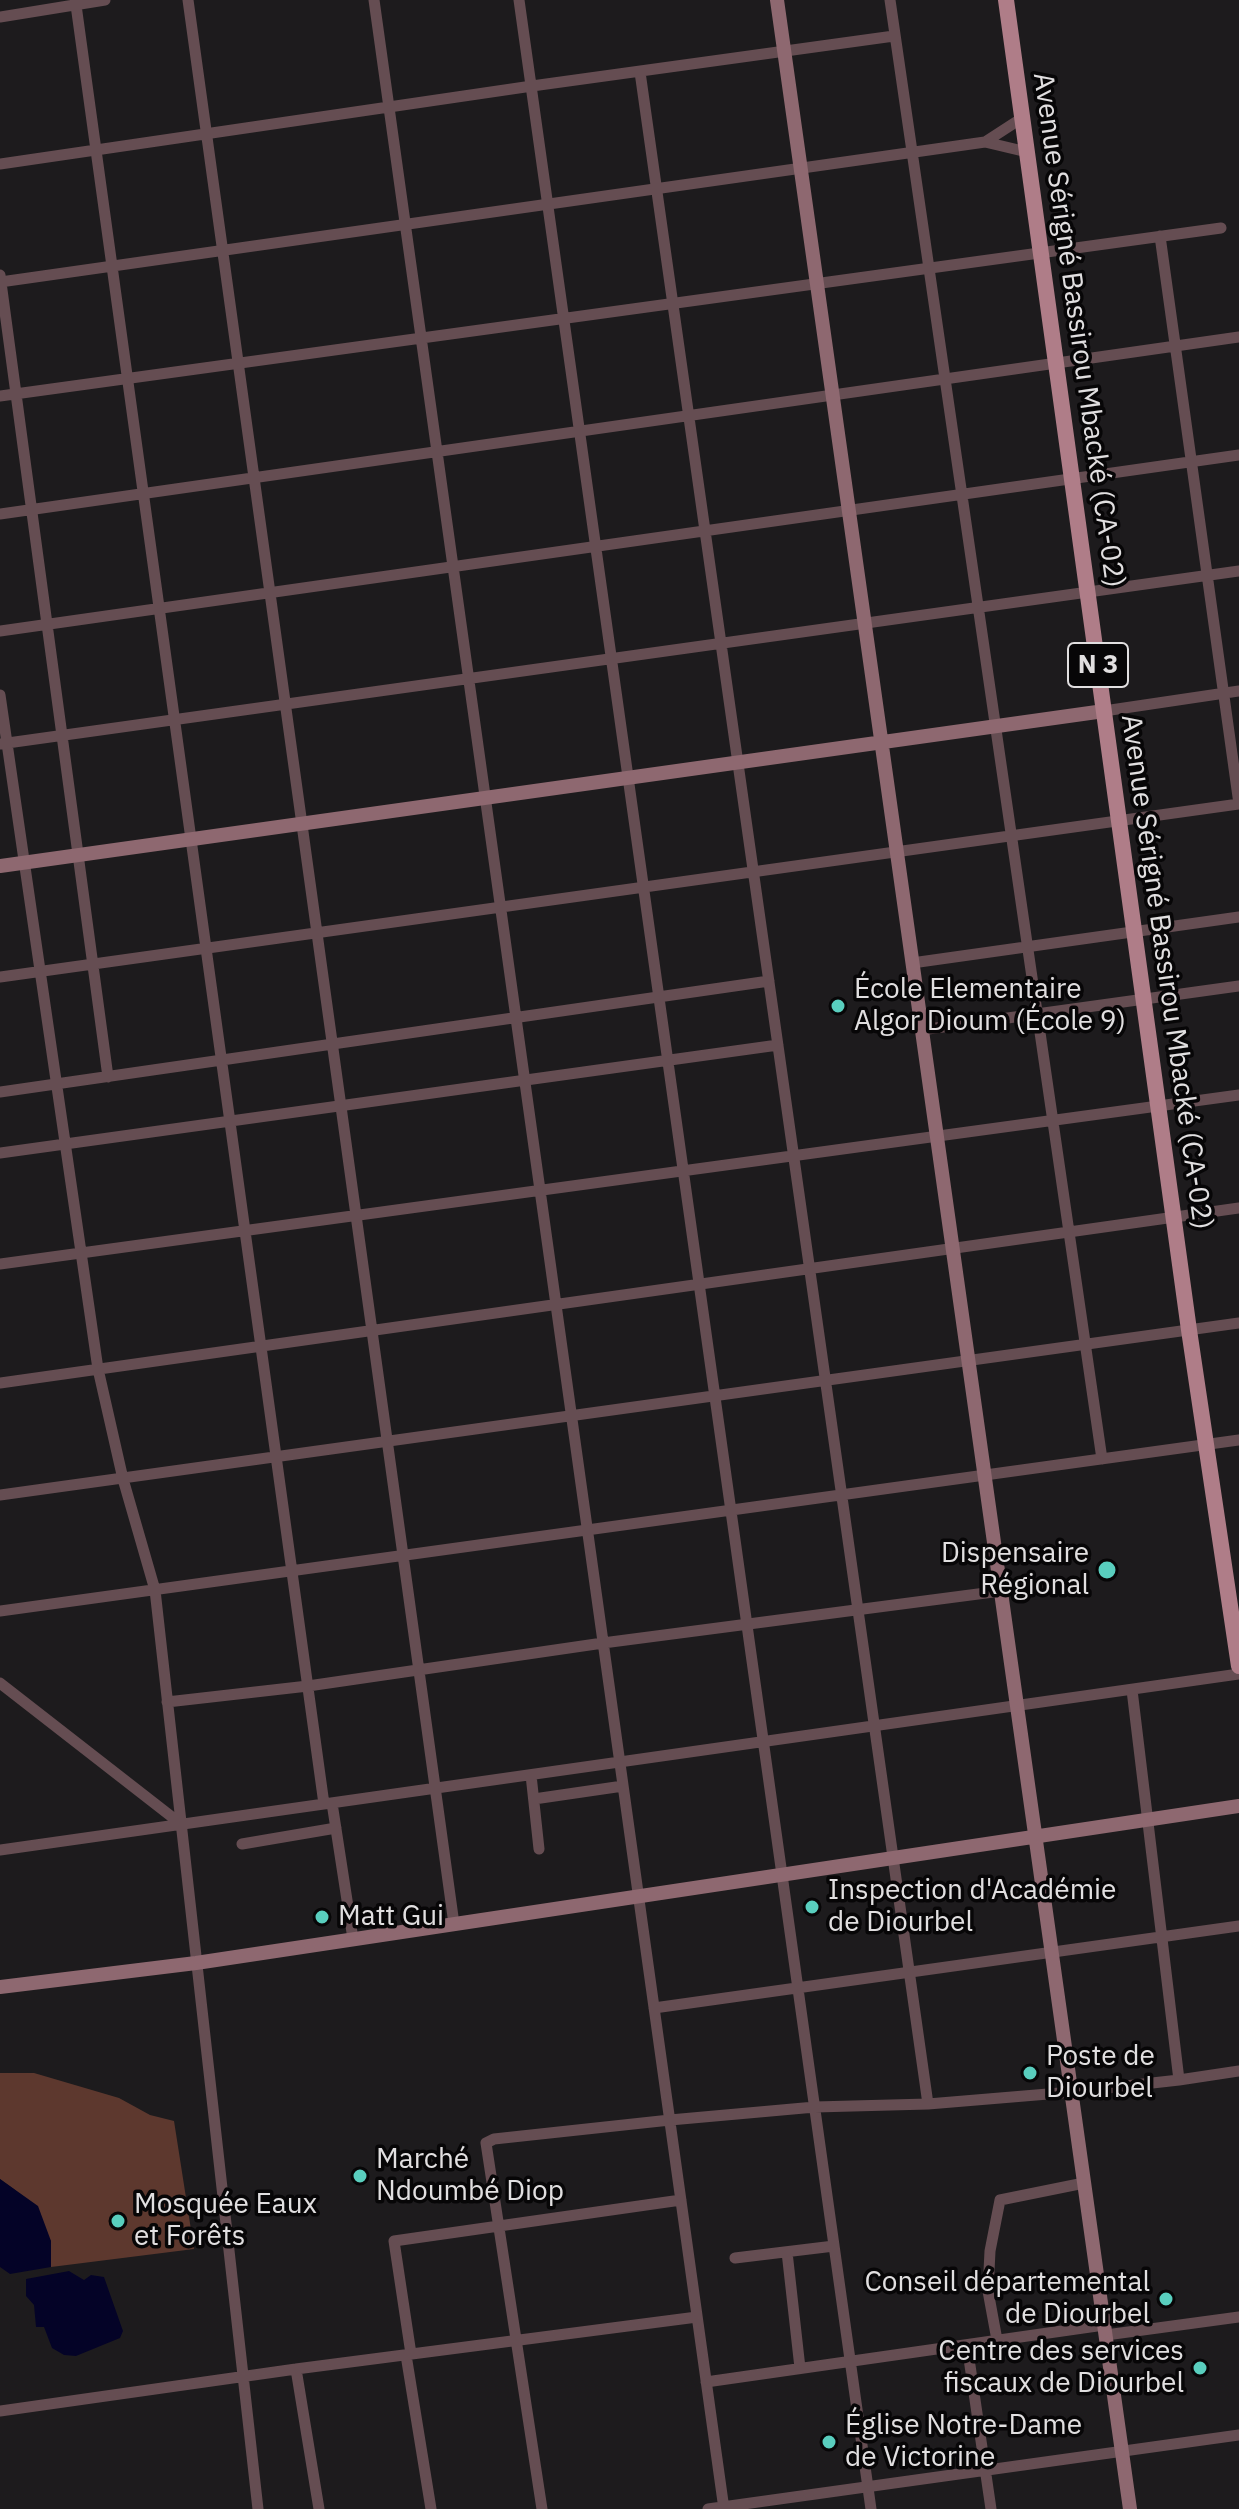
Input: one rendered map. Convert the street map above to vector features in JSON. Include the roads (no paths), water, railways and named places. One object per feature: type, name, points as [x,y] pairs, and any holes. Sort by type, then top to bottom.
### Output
[{"type":"main road","name":"Avenue Sérigné Bassirou Mbacké (CA-02)","points":[[1006,0],[1189,1330],[1206,1444],[1231,1562],[1239,1666]]},
{"type":"street","points":[[0,17],[105,0]]},
{"type":"street","points":[[188,0],[454,1924]]},
{"type":"street","points":[[374,0],[724,2508]]},
{"type":"street","points":[[519,0],[871,2509]]},
{"type":"street","points":[[777,0],[1130,2509]]},
{"type":"street","points":[[890,0],[1102,1459]]},
{"type":"street","points":[[76,5],[308,1686],[328,1804],[336,1828],[353,1939]]},
{"type":"street","points":[[0,164],[894,36]]},
{"type":"street","points":[[640,72],[928,2104]]},
{"type":"street","points":[[985,142],[1022,118]]},
{"type":"street","points":[[0,282],[985,142],[1027,152]]},
{"type":"street","points":[[0,396],[1221,228]]},
{"type":"street","points":[[0,977],[1239,804],[1160,236]]},
{"type":"street","points":[[0,275],[108,1077]]},
{"type":"street","points":[[0,514],[1239,337]]},
{"type":"street","points":[[0,631],[1239,455]]},
{"type":"street","points":[[4,743],[1239,571]]},
{"type":"street","points":[[0,866],[1239,691]]},
{"type":"street","points":[[0,695],[4,743],[98,1369],[123,1479],[155,1590],[258,2509]]},
{"type":"street","points":[[912,963],[1239,917]]},
{"type":"street","points":[[0,1092],[769,981]]},
{"type":"street","points":[[921,1030],[1239,986]]},
{"type":"street","points":[[0,1153],[778,1045]]},
{"type":"street","points":[[0,1264],[1239,1095]]},
{"type":"street","points":[[0,1383],[1239,1208]]},
{"type":"street","points":[[0,1495],[1239,1323]]},
{"type":"street","points":[[0,1611],[1239,1440]]},
{"type":"street","points":[[167,1702],[308,1686],[603,1643],[1001,1591]]},
{"type":"street","points":[[0,1850],[1239,1674]]},
{"type":"street","points":[[0,1683],[181,1824]]},
{"type":"street","points":[[1132,1690],[1179,2080]]},
{"type":"street","points":[[531,1775],[539,1849]]},
{"type":"street","points":[[534,1799],[623,1786]]},
{"type":"street","points":[[0,1987],[196,1963],[1239,1806]]},
{"type":"street","points":[[242,1844],[336,1828]]},
{"type":"street","points":[[654,2008],[1239,1926]]},
{"type":"street","points":[[542,2509],[486,2143],[494,2139],[670,2120],[815,2107],[928,2104],[1072,2092],[1239,2071]]},
{"type":"street","points":[[997,2340],[988,2291],[990,2251],[1000,2200],[1084,2183]]},
{"type":"street","points":[[431,2509],[394,2241],[681,2200]]},
{"type":"street","points":[[735,2258],[834,2246]]},
{"type":"street","points":[[787,2252],[800,2368]]},
{"type":"street","points":[[0,2411],[697,2317]]},
{"type":"street","points":[[706,2382],[997,2340],[1239,2317]]},
{"type":"street","points":[[967,2345],[991,2509]]},
{"type":"street","points":[[296,2369],[319,2509]]},
{"type":"street","points":[[708,2509],[1122,2451],[1239,2438]]},
{"type":"water","points":[[0,2179],[38,2206],[51,2241],[51,2267],[10,2274],[0,2267]]},
{"type":"water","points":[[69,2271],[84,2280],[91,2275],[104,2277],[123,2331],[120,2338],[76,2356],[64,2355],[52,2348],[44,2327],[36,2327],[34,2305],[26,2296],[26,2279]]},
{"type":"place","name":"École Elementaire Algor Dioum (École 9)","points":[[838,1006]]},
{"type":"place","name":"Dispensaire Régional","points":[[1107,1570]]},
{"type":"place","name":"Inspection d'Académie de Diourbel","points":[[812,1907]]},
{"type":"place","name":"Matt Gui","points":[[322,1917]]},
{"type":"place","name":"Poste de Diourbel","points":[[1030,2073]]},
{"type":"place","name":"Marché Ndoumbé Diop","points":[[360,2176]]},
{"type":"place","name":"Mosquée Eaux et Forêts","points":[[118,2221]]},
{"type":"place","name":"Conseil départemental de Diourbel","points":[[1166,2299]]},
{"type":"place","name":"Centre des services fiscaux de Diourbel","points":[[1200,2368]]},
{"type":"place","name":"Église Notre-Dame de Victorine","points":[[829,2442]]}]
